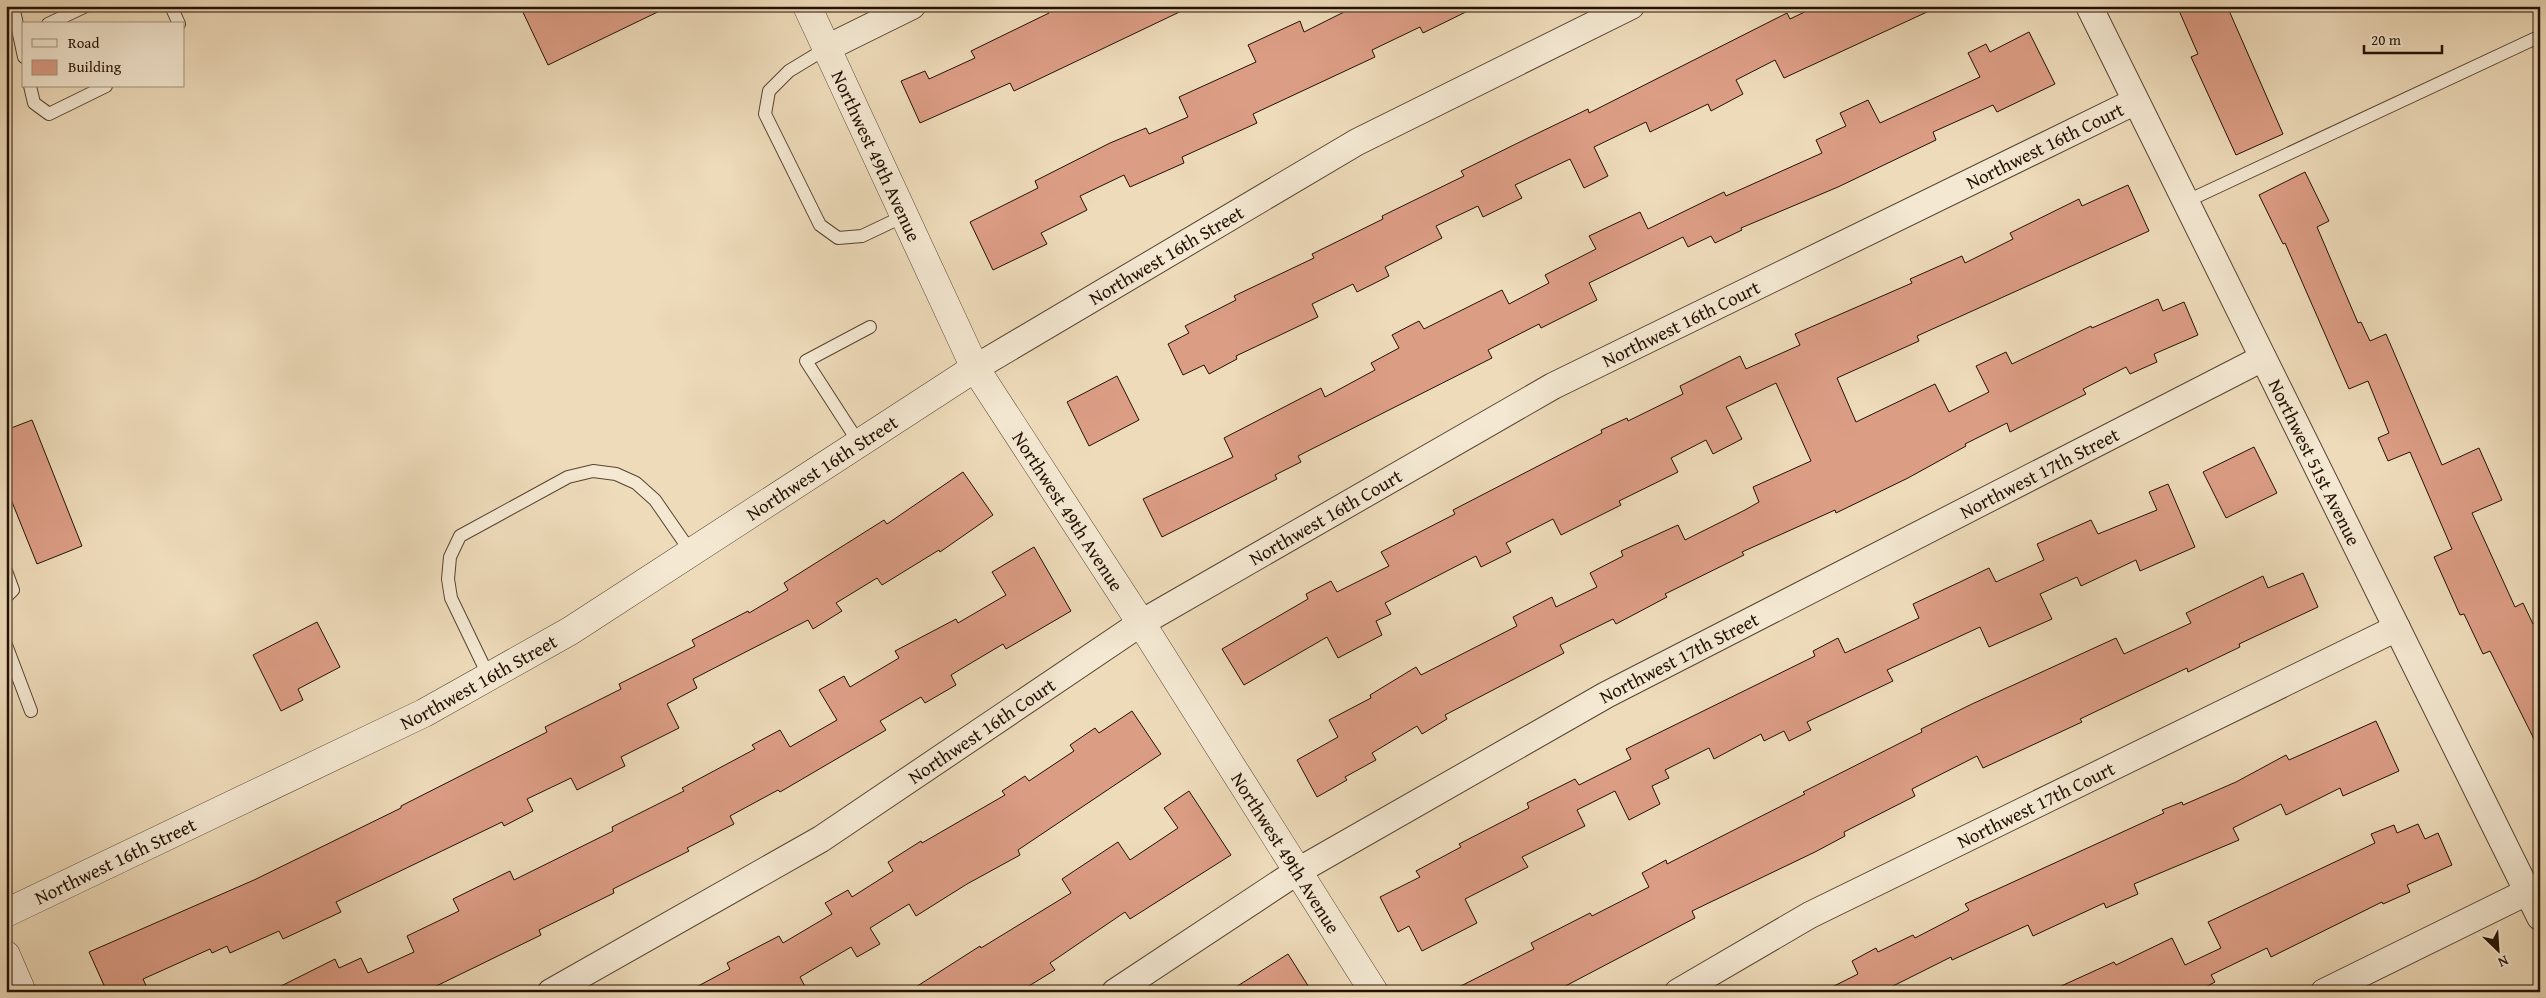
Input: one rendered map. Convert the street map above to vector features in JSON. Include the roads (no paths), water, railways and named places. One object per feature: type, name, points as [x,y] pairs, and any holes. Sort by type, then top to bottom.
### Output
[{"type":"street","name":"Northwest 49th Avenue","points":[[807,6],[975,368],[1141,623],[1374,992]]},
{"type":"street","points":[[827,48],[912,6]]},
{"type":"street","name":"Northwest 16th Street","points":[[6,913],[424,713],[489,677],[570,631],[975,368],[1357,142],[1631,6]]},
{"type":"street","name":"Northwest 51st Avenue","points":[[2089,6],[2134,102],[2540,917]]},
{"type":"street","name":"Northwest 16th Court","points":[[551,992],[822,839],[1141,623],[1553,386],[2134,102]]},
{"type":"street","name":"Northwest 17th Street","points":[[1115,992],[1298,871],[1606,695],[2263,358]]},
{"type":"street","name":"Northwest 17th Court","points":[[1678,992],[1810,915],[2397,628]]},
{"type":"street","points":[[2324,992],[2527,892]]},
{"type":"street","points":[[6,954],[22,992]]},
{"type":"lane","points":[[13,6],[22,36]]},
{"type":"lane","points":[[52,22],[86,6]]},
{"type":"lane","points":[[171,6],[178,22]]},
{"type":"lane","points":[[2184,202],[2534,39]]},
{"type":"lane","points":[[827,48],[789,71],[769,91],[765,114],[820,225],[838,238],[862,236],[904,216]]},
{"type":"lane","points":[[30,88],[34,103],[49,114],[102,88]]},
{"type":"lane","points":[[859,443],[806,361],[870,327]]},
{"type":"lane","points":[[489,677],[451,598],[448,578],[450,557],[460,536],[568,477],[593,471],[616,474],[636,483],[655,500],[691,552]]},
{"type":"lane","points":[[6,571],[13,590],[6,597]]},
{"type":"lane","points":[[6,646],[31,711]]}]
